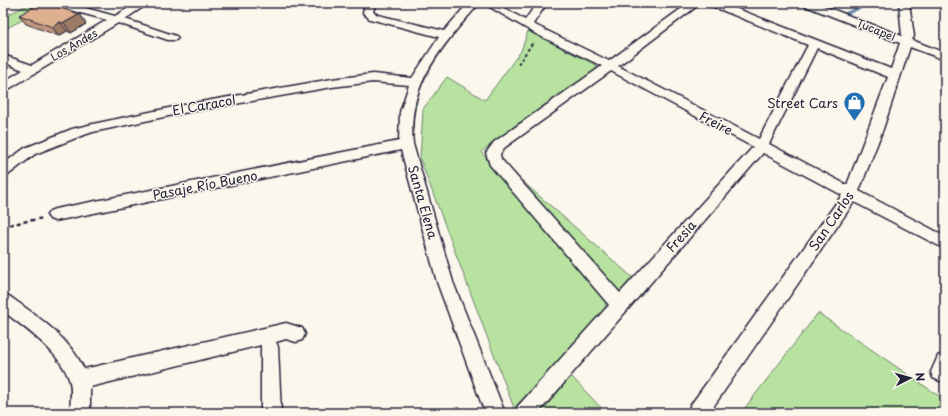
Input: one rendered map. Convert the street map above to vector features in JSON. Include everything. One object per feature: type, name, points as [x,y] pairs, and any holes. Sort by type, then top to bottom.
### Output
[{"type":"street","points":[[55,3],[126,22],[172,38]]},
{"type":"street","name":"Los Andes","points":[[3,86],[144,3]]},
{"type":"street","name":"Santa Elena","points":[[474,3],[446,35],[415,82],[407,109],[405,127],[406,144],[446,282],[495,413]]},
{"type":"street","name":"Freire","points":[[488,3],[540,32],[610,66],[945,243]]},
{"type":"street","points":[[527,25],[542,3]]},
{"type":"street","points":[[620,306],[495,161],[493,153],[499,145],[696,3]]},
{"type":"street","points":[[713,3],[894,75]]},
{"type":"street","name":"Tucapel","points":[[807,3],[945,58]]},
{"type":"street","name":"San Carlos","points":[[697,413],[851,194],[876,129],[908,36],[904,3]]},
{"type":"street","points":[[370,8],[374,17],[446,35]]},
{"type":"street","name":"Fresia","points":[[525,413],[761,147],[814,43]]},
{"type":"street","points":[[3,58],[32,70]]},
{"type":"street","name":"El Caracol","points":[[3,171],[13,162],[36,149],[77,132],[106,125],[183,109],[332,83],[373,78],[415,82]]},
{"type":"street","name":"Pasaje Río Bueno","points":[[55,215],[406,144]]},
{"type":"street","points":[[3,301],[54,342],[70,363],[79,380],[80,413]]},
{"type":"street","points":[[79,380],[286,331],[296,334]]},
{"type":"street","points":[[269,347],[271,413]]},
{"type":"path","points":[[518,64],[540,32]]},
{"type":"path","points":[[3,226],[55,215]]},
{"type":"green space","points":[[29,4],[44,9],[3,30],[3,17]]},
{"type":"green space","points":[[528,31],[596,65],[597,70],[481,152],[606,299],[605,312],[514,408],[420,159],[423,109],[447,77],[485,100],[521,51]]},
{"type":"green space","points":[[497,159],[632,277],[621,291],[610,287]]},
{"type":"green space","points":[[818,313],[945,400],[945,413],[741,413]]},
{"type":"green space","points":[[571,376],[606,413],[541,413]]},
{"type":"building","points":[[41,3],[80,14],[64,23],[60,22],[52,27],[19,15]]},
{"type":"waterway","points":[[845,14],[871,3]]},
{"type":"place","name":"Street Cars","points":[[854,122]]}]
